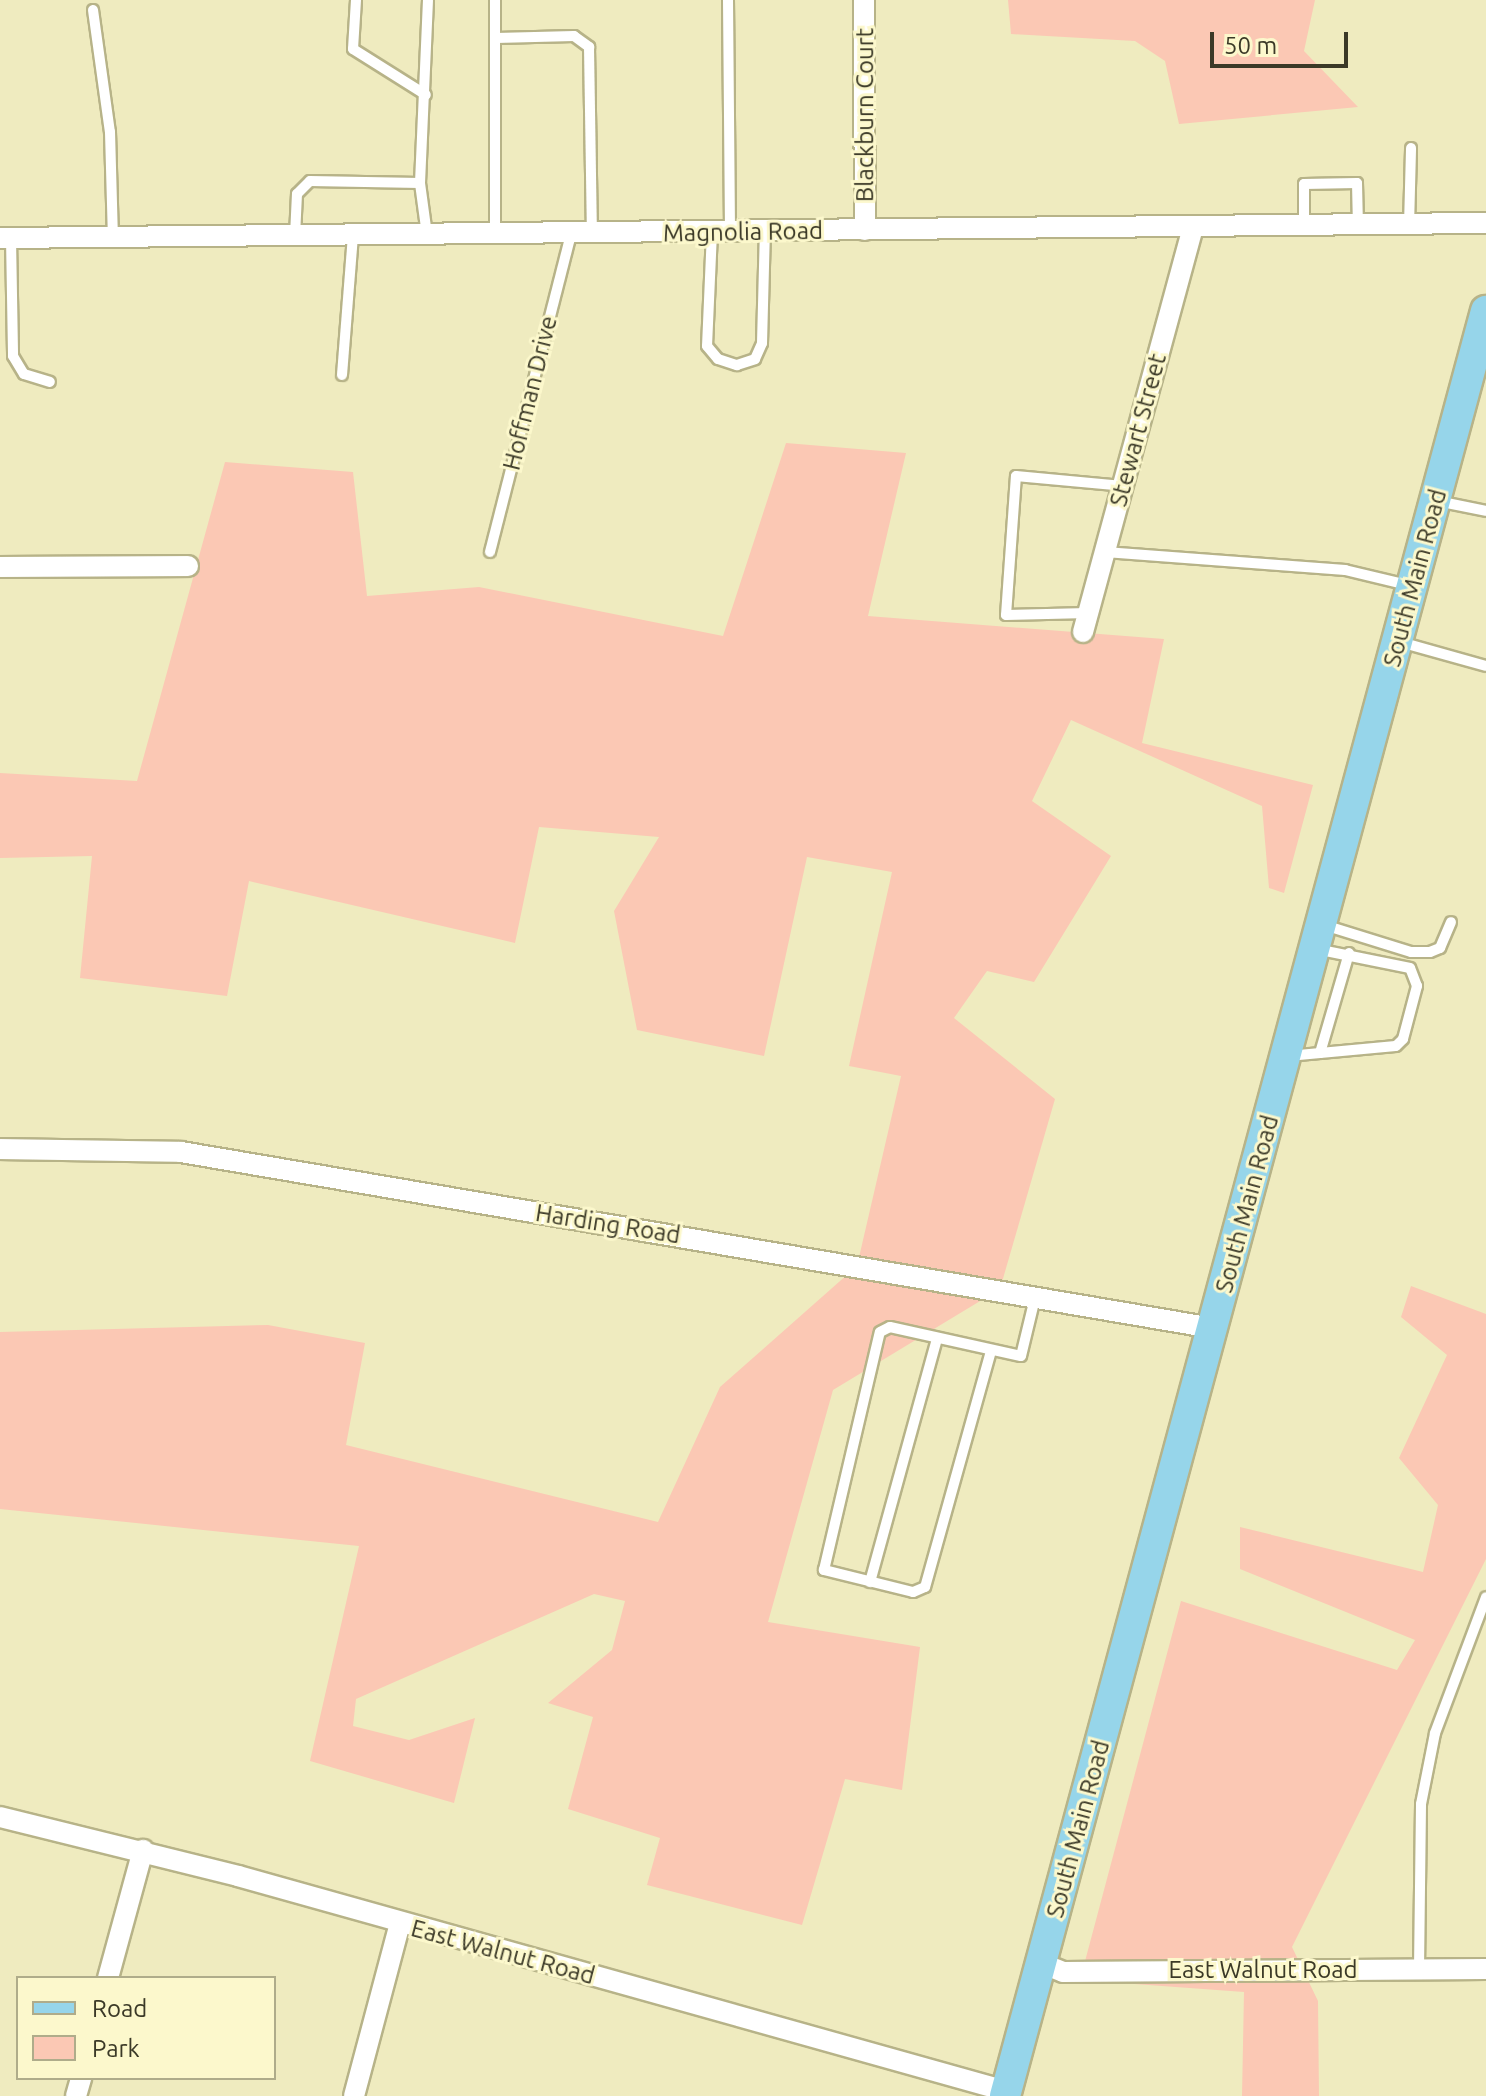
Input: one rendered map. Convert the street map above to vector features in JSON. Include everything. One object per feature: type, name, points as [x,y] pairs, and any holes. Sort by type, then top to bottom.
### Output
[{"type":"main road","name":"South Main Road","points":[[1005,2093],[1486,311]]},
{"type":"street","name":"Blackburn Court","points":[[864,0],[865,230]]},
{"type":"street","name":"Magnolia Road","points":[[6,238],[1486,223]]},
{"type":"street","name":"Stewart Street","points":[[1086,623],[1193,228]]},
{"type":"street","points":[[0,567],[188,566]]},
{"type":"street","name":"Harding Road","points":[[0,1149],[181,1152],[1213,1328]]},
{"type":"street","name":"East Walnut Road","points":[[0,1817],[143,1850],[1005,2093]]},
{"type":"street","points":[[109,1976],[143,1850]]},
{"type":"street","points":[[354,2096],[400,1923]]},
{"type":"street","name":"East Walnut Road","points":[[1041,1963],[1063,1972],[1486,1969]]},
{"type":"lane","points":[[356,0],[353,49],[426,95]]},
{"type":"lane","points":[[427,235],[420,183],[428,0]]},
{"type":"lane","points":[[495,0],[495,234]]},
{"type":"lane","points":[[728,0],[721,232],[707,346],[718,359],[737,365],[755,359],[762,343],[765,232]]},
{"type":"lane","points":[[93,10],[110,132],[113,237]]},
{"type":"lane","points":[[496,38],[574,36],[589,47],[592,233]]},
{"type":"lane","points":[[1409,226],[1411,148]]},
{"type":"lane","points":[[295,236],[297,194],[310,181],[420,183]]},
{"type":"lane","points":[[1304,227],[1304,184],[1357,183],[1358,226]]},
{"type":"lane","name":"Hoffman Drive","points":[[490,552],[571,234]]},
{"type":"lane","points":[[342,375],[353,235]]},
{"type":"lane","points":[[6,238],[13,356],[24,374],[50,382]]},
{"type":"lane","points":[[1086,623],[1006,615],[1016,476],[1123,486]]},
{"type":"lane","points":[[1436,501],[1486,511]]},
{"type":"lane","points":[[1105,552],[1345,570],[1413,586]]},
{"type":"lane","points":[[1398,641],[1486,666]]},
{"type":"lane","points":[[1319,936],[1421,952],[1440,948],[1451,922]]},
{"type":"lane","points":[[1286,1056],[1396,1046],[1403,1039],[1417,986],[1410,968],[1349,953],[1319,936]]},
{"type":"lane","points":[[1320,1053],[1349,953]]},
{"type":"lane","points":[[991,1351],[925,1587],[913,1592],[824,1570],[822,1565],[880,1332],[890,1327],[1021,1356],[1035,1298]]},
{"type":"lane","points":[[870,1582],[937,1338]]},
{"type":"lane","points":[[1419,1969],[1421,1804],[1435,1733],[1486,1597]]},
{"type":"green space","points":[[1008,0],[1315,0],[1304,51],[1358,107],[1179,124],[1165,61],[1135,41],[1011,34]]},
{"type":"green space","points":[[786,443],[906,453],[868,616],[1164,639],[1142,743],[1313,785],[1284,893],[1269,888],[1262,806],[1071,720],[1032,801],[1111,856],[1034,982],[987,971],[954,1018],[1055,1099],[1000,1289],[833,1390],[768,1622],[920,1647],[902,1790],[845,1779],[802,1925],[647,1885],[660,1838],[568,1809],[593,1717],[548,1703],[612,1650],[625,1601],[594,1594],[356,1699],[353,1726],[409,1740],[475,1718],[454,1803],[310,1761],[359,1546],[0,1509],[0,1332],[268,1325],[365,1343],[346,1445],[658,1522],[720,1387],[857,1266],[901,1076],[849,1066],[892,872],[807,857],[764,1056],[637,1030],[614,911],[659,837],[539,827],[515,943],[249,881],[227,996],[80,978],[92,856],[0,858],[0,773],[137,781],[225,462],[353,472],[367,596],[479,587],[723,636]]},
{"type":"green space","points":[[1411,1286],[1486,1314],[1486,1559],[1292,1947],[1318,2001],[1319,2096],[1242,2096],[1244,1992],[1080,1980],[1181,1601],[1397,1670],[1415,1640],[1240,1569],[1240,1527],[1423,1572],[1438,1505],[1399,1458],[1447,1355],[1401,1317]]}]
